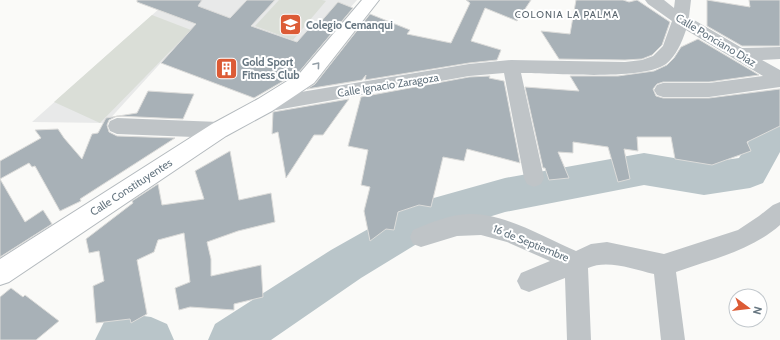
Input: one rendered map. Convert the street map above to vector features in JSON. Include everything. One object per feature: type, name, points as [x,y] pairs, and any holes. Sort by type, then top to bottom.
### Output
[{"type":"main road","name":"Calle Constituyentes","points":[[0,273],[219,130],[265,105],[307,78],[371,0]]},
{"type":"street","name":"Calle Ponciano Díaz","points":[[653,0],[681,20],[780,79]]},
{"type":"street","name":"Calle Ignacio Zaragoza","points":[[265,105],[469,70],[511,66],[625,68],[643,66],[660,59],[669,48],[681,20],[684,0]]},
{"type":"street","points":[[738,54],[780,53]]},
{"type":"street","points":[[511,66],[534,178]]},
{"type":"street","points":[[663,90],[709,90],[780,79]]},
{"type":"street","points":[[117,126],[219,130]]},
{"type":"street","points":[[673,340],[664,266],[744,238],[767,223],[780,212]]},
{"type":"street","name":"16 de Septiembre","points":[[421,237],[455,226],[484,224],[501,229],[576,262],[591,255],[607,253],[664,266]]},
{"type":"street","points":[[529,281],[576,262],[579,340]]},
{"type":"shaded area","points":[[169,0],[357,0],[293,72],[189,32],[106,123],[32,122]]},
{"type":"shaded area","points":[[279,0],[326,1],[293,40],[255,26]]},
{"type":"shaded area","points":[[152,15],[191,30],[100,123],[54,102]]},
{"type":"building","points":[[137,0],[202,0],[198,6],[230,18],[247,0],[275,0],[251,26],[297,42],[314,23],[318,25],[338,2],[353,8],[299,72],[254,98],[161,63],[196,24],[137,2]]},
{"type":"building","points":[[466,0],[531,0],[517,21],[485,8],[471,41],[501,50],[497,60],[469,63],[365,80],[366,75],[362,80],[307,89],[315,84],[370,14],[410,30],[407,34],[451,43],[470,3]]},
{"type":"building","points":[[576,0],[623,0],[629,2],[637,0],[670,22],[662,45],[652,55],[642,59],[559,59],[541,31],[570,34]]},
{"type":"building","points":[[707,0],[750,7],[749,0],[780,0],[780,46],[742,46],[707,26]]},
{"type":"building","points":[[698,39],[759,75],[709,82],[663,82],[657,84],[653,89],[656,96],[663,98],[709,98],[780,89],[780,126],[747,142],[751,151],[712,165],[675,159],[671,137],[637,137],[638,151],[624,149],[630,179],[618,182],[608,147],[573,142],[573,153],[558,152],[569,178],[549,180],[545,168],[543,168],[525,87],[579,91],[570,76],[618,76],[654,71],[667,65],[674,58],[681,47]]},
{"type":"building","points":[[490,76],[489,78],[504,81],[520,163],[467,149],[464,161],[443,157],[431,207],[419,205],[398,212],[394,230],[386,229],[370,241],[364,211],[370,187],[361,185],[368,150],[348,146],[361,97],[469,77]]},
{"type":"building","points":[[148,91],[194,94],[183,119],[118,116],[137,113]]},
{"type":"building","points":[[349,99],[323,135],[314,135],[286,178],[278,132],[272,134],[273,112]]},
{"type":"building","points":[[116,116],[109,120],[107,125],[109,132],[117,136],[175,138],[80,199],[81,201],[60,211],[35,166],[32,167],[29,163],[0,179],[0,161],[41,138],[35,130],[58,129],[82,159],[92,134],[98,133],[106,118]]},
{"type":"building","points":[[230,151],[239,200],[271,193],[275,222],[238,231],[207,242],[211,259],[211,276],[261,265],[263,297],[234,304],[234,310],[190,307],[179,310],[175,288],[190,282],[184,233],[158,240],[154,252],[137,260],[147,314],[131,323],[130,319],[96,323],[93,286],[104,281],[99,251],[89,253],[86,239],[133,203],[132,201],[158,184],[162,205],[204,199],[195,171]]},
{"type":"building","points":[[0,179],[25,222],[43,210],[52,224],[0,257]]},
{"type":"building","points":[[11,288],[23,297],[25,295],[59,321],[36,340],[0,340],[0,297]]},
{"type":"waterway","points":[[231,340],[346,264],[423,219],[505,195],[644,169],[704,179],[750,172],[768,141],[780,136]]},
{"type":"waterway","points":[[118,340],[121,336],[151,340]]},
{"type":"place","name":"Colegio Cemanqui","points":[[291,25]]},
{"type":"place","name":"Gold Sport Fitness Club","points":[[227,68]]},
{"type":"district","name":"COLONIA LA PALMA","points":[[567,14]]}]
